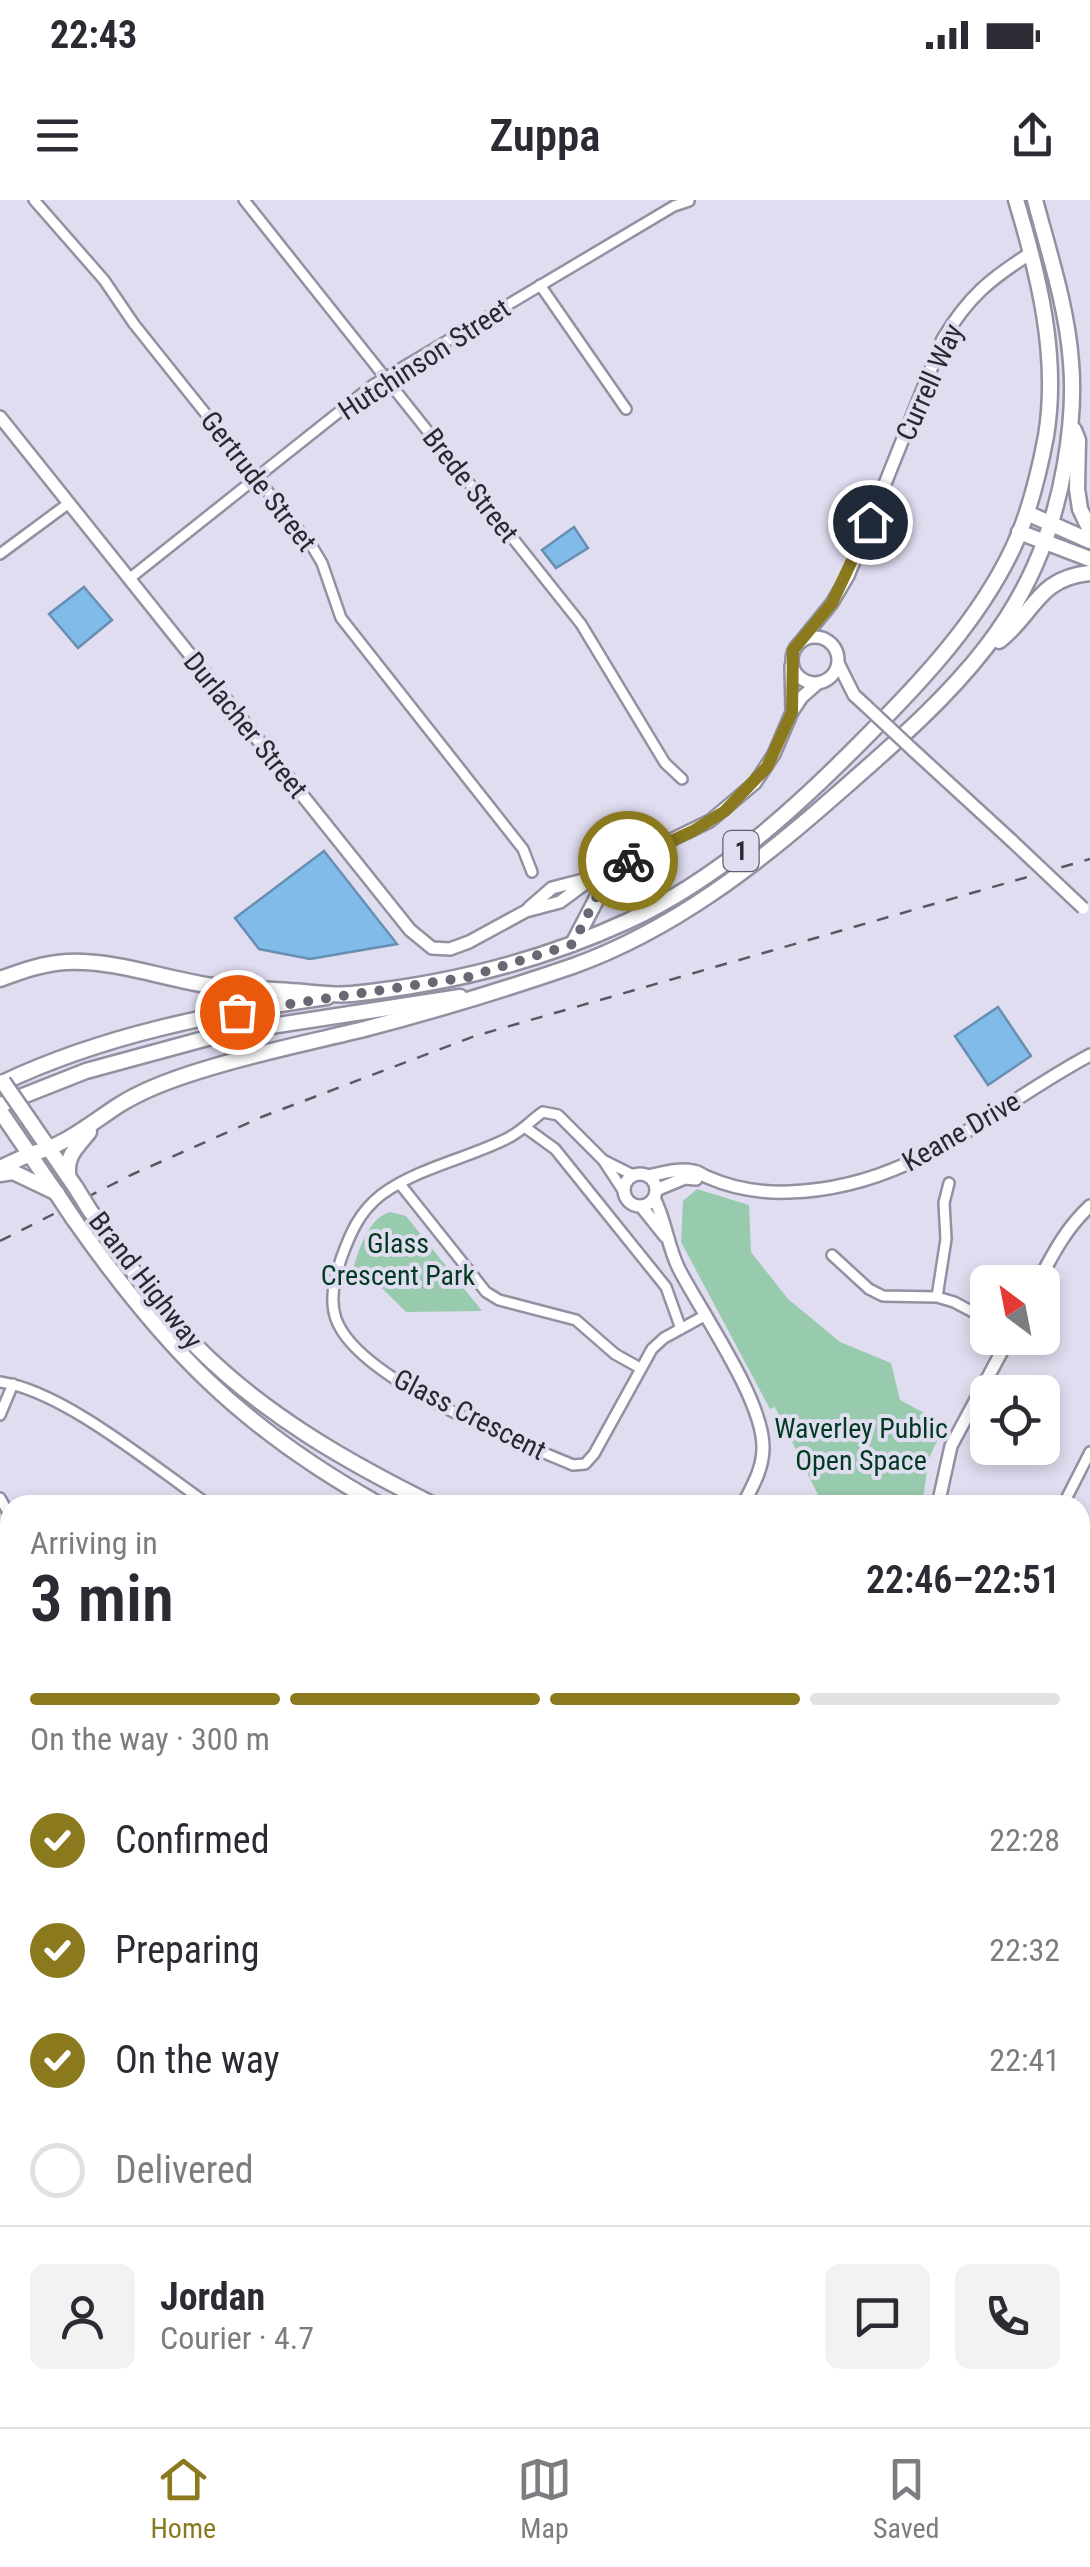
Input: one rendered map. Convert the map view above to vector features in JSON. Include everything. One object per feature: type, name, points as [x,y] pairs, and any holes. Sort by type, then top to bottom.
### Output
[{"type":"main road","name":"1","points":[[0,979],[38,966],[69,962],[114,965],[214,986],[346,994],[468,977],[573,944],[632,919],[700,880],[757,840],[822,782],[908,695],[953,642],[988,592],[1020,532],[1046,435],[1050,360],[1043,304],[1016,200]]},
{"type":"main road","name":"1","points":[[50,1149],[122,1103],[198,1071],[398,1020],[575,965],[634,938],[749,869],[864,771],[983,654],[1020,599],[1052,524],[1072,424],[1071,362],[1063,303],[1035,200]]},
{"type":"main road","points":[[1072,424],[1078,440],[1080,510],[1090,530]]},
{"type":"main road","points":[[1026,513],[1090,541]]},
{"type":"main road","points":[[1020,532],[1090,559]]},
{"type":"main road","points":[[983,654],[1012,631],[1039,594],[1056,581],[1090,573]]},
{"type":"main road","points":[[573,944],[596,898],[597,876]]},
{"type":"main road","points":[[0,1108],[86,1071],[226,1033],[485,992]]},
{"type":"main road","points":[[0,1080],[126,1036],[272,1005],[346,994]]},
{"type":"main road","name":"Brand Highway","points":[[0,1080],[163,1310],[242,1388],[296,1428],[415,1495]]},
{"type":"main road","name":"Brand Highway","points":[[0,1108],[135,1305],[191,1368],[231,1405],[310,1465],[362,1495]]},
{"type":"main road","name":"1","points":[[72,1183],[66,1165],[97,1122]]},
{"type":"main road","points":[[0,1171],[30,1154],[50,1149]]},
{"type":"main road","points":[[0,1171],[13,1172],[58,1195]]},
{"type":"street","name":"Gertrude Street","points":[[34,200],[104,280],[322,563],[341,618],[523,849],[532,872]]},
{"type":"street","name":"Brede Street","points":[[244,200],[581,624],[665,763],[682,779]]},
{"type":"street","name":"Hutchinson Street","points":[[129,578],[386,378],[674,206],[689,201]]},
{"type":"street","name":"Currell Way","points":[[802,640],[848,576],[943,339],[980,288],[1031,253]]},
{"type":"street","points":[[540,286],[626,409]]},
{"type":"street","name":"Durlacher Street","points":[[0,417],[410,930],[432,948],[450,949],[526,911],[552,888],[597,876],[693,831],[725,811],[767,767],[792,712],[820,683]]},
{"type":"street","points":[[0,554],[69,502]]},
{"type":"street","points":[[854,695],[802,680],[791,664],[793,650],[802,640],[814,636],[827,640],[836,650],[854,695],[1086,911]]},
{"type":"street","points":[[820,683],[833,675],[838,663]]},
{"type":"street","name":"Durlacher Street","points":[[791,664],[792,712]]},
{"type":"street","name":"Keane Drive","points":[[648,1176],[696,1171],[750,1190],[789,1192],[872,1178],[946,1147],[1090,1055]]},
{"type":"street","name":"Glass Crescent","points":[[603,1160],[558,1116],[543,1112],[526,1128],[400,1184],[367,1207],[351,1230],[332,1299],[336,1319],[348,1340],[366,1358],[425,1396],[484,1427],[573,1465],[585,1464],[594,1454],[652,1349],[706,1315]]},
{"type":"street","points":[[526,1128],[555,1149],[666,1288],[681,1329]]},
{"type":"street","points":[[603,1160],[633,1175],[648,1176],[662,1214],[665,1236],[681,1273],[760,1424],[764,1447],[760,1470],[747,1495]]},
{"type":"street","points":[[603,1160],[629,1202],[640,1206],[665,1236]]},
{"type":"street","points":[[624,1192],[633,1175]]},
{"type":"street","name":"Keane Drive","points":[[655,1194],[685,1178],[705,1177]]},
{"type":"street","points":[[937,1297],[949,1183]]},
{"type":"street","points":[[400,1184],[486,1292],[500,1300],[576,1320],[615,1354],[640,1368]]},
{"type":"street","points":[[640,1206],[655,1194]]},
{"type":"street","points":[[1048,1265],[1067,1231],[1090,1206]]},
{"type":"street","points":[[832,1255],[868,1289],[884,1296],[937,1297],[970,1310]]},
{"type":"street","points":[[940,1495],[951,1446],[1000,1355]]},
{"type":"street","points":[[0,1382],[44,1394],[72,1410],[195,1495]]},
{"type":"street","points":[[0,1416],[13,1384]]},
{"type":"street","points":[[1068,1495],[1090,1452]]},
{"type":"green space","name":"Waverley Public Open Space","points":[[697,1189],[749,1205],[751,1252],[788,1299],[840,1342],[891,1363],[900,1400],[945,1424],[929,1458],[923,1495],[818,1495],[775,1407],[770,1409],[681,1242],[683,1201]]},
{"type":"green space","name":"Glass Crescent Park","points":[[390,1212],[406,1216],[482,1311],[406,1312],[383,1289],[349,1281],[368,1231]]},
{"type":"water","points":[[574,527],[588,548],[556,568],[542,550]]},
{"type":"water","points":[[84,587],[112,620],[78,648],[49,614]]},
{"type":"water","points":[[324,851],[397,944],[310,959],[259,949],[235,918]]},
{"type":"water","points":[[998,1007],[1031,1056],[988,1085],[955,1036]]},
{"type":"railway","points":[[0,1241],[131,1175],[264,1116],[475,1036],[1090,859]]},
{"type":"way so far","points":[[237,1012],[468,977],[573,944],[590,913],[603,873],[628,861]]},
{"type":"route","points":[[628,861],[693,831],[725,811],[767,767],[792,712],[793,650],[832,603],[848,576],[870,522]]}]
